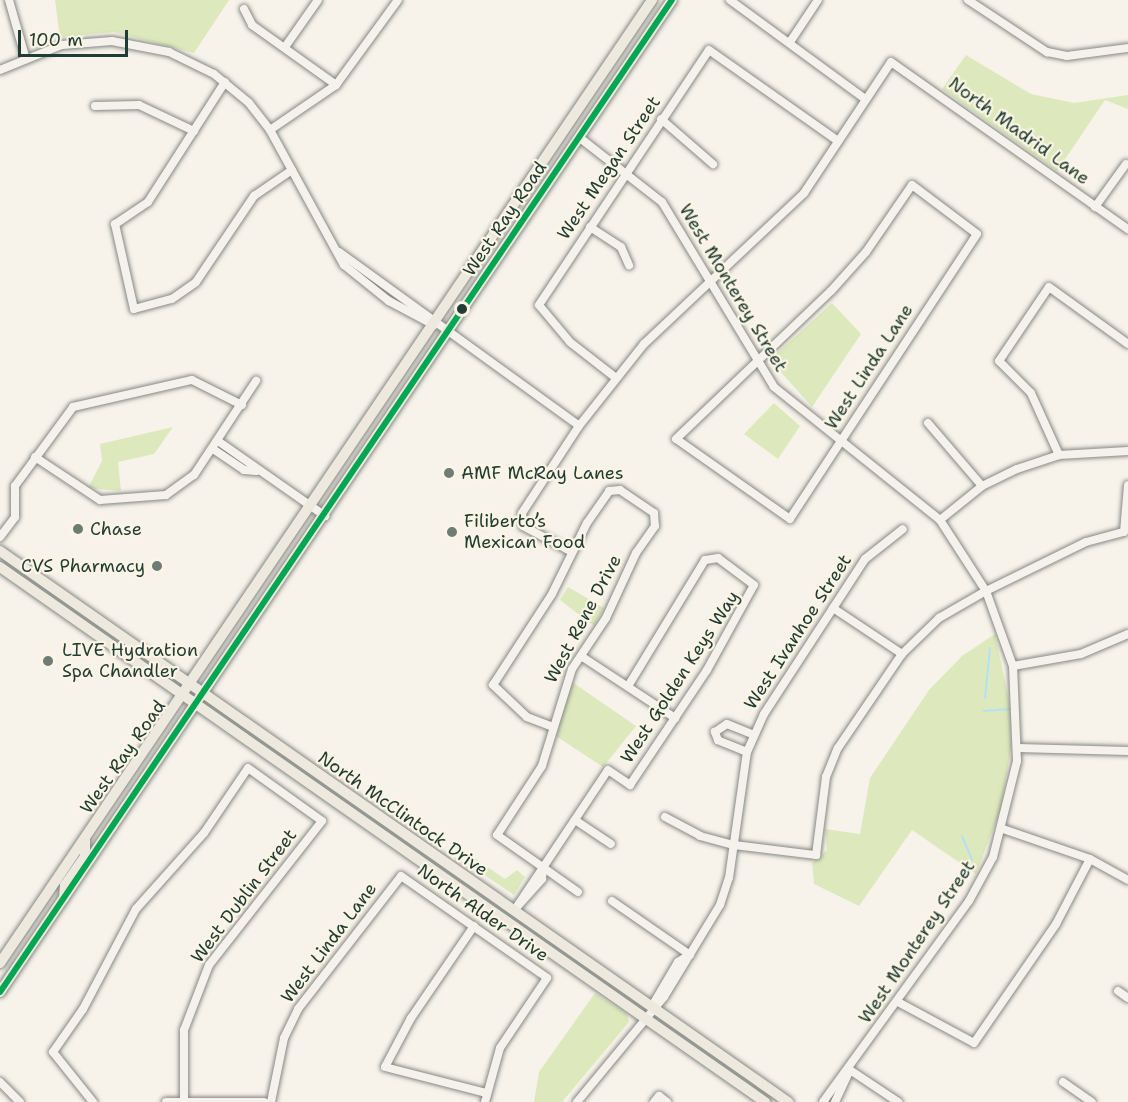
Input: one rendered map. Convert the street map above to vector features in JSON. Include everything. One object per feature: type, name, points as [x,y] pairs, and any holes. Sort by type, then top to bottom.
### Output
[{"type":"main road","name":"West Ray Road","points":[[0,992],[205,696],[326,516],[441,329],[652,0]]},
{"type":"main road","name":"West Ray Road","points":[[0,963],[192,687],[312,508],[580,138],[672,0]]},
{"type":"main road","name":"North McClintock Drive","points":[[0,551],[788,1102]]},
{"type":"main road","name":"North McClintock Drive","points":[[0,567],[765,1102]]},
{"type":"main road","points":[[63,901],[65,885],[85,855],[85,841]]},
{"type":"street","points":[[9,0],[25,56]]},
{"type":"street","points":[[285,48],[318,0]]},
{"type":"street","points":[[270,130],[336,85],[398,0]]},
{"type":"street","points":[[553,727],[527,717],[493,685],[536,622],[572,552],[535,534],[520,520],[579,426],[616,378],[644,344],[712,284],[804,193],[864,98],[730,0]]},
{"type":"street","points":[[790,42],[818,0]]},
{"type":"street","points":[[968,0],[1047,52],[1067,56],[1128,48]]},
{"type":"street","points":[[244,9],[252,25],[336,85]]},
{"type":"street","points":[[0,70],[25,56],[83,42],[135,43],[187,59],[225,82],[270,130],[339,252],[428,314],[441,329],[579,426]]},
{"type":"street","name":"West Megan Street","points":[[616,378],[570,342],[539,305],[709,50],[838,141]]},
{"type":"street","name":"North Madrid Lane","points":[[864,98],[891,62],[1128,230]]},
{"type":"street","points":[[225,82],[148,202],[115,224],[134,309],[172,298],[196,282],[254,196],[292,170]]},
{"type":"street","points":[[95,106],[139,105],[194,131]]},
{"type":"street","points":[[661,119],[713,164]]},
{"type":"street","name":"West Monterey Street","points":[[580,138],[627,170],[662,202],[712,284],[753,360],[774,387],[840,441],[894,478],[940,520],[986,591],[1013,666],[1018,748],[1003,829],[975,890],[850,1070],[823,1102]]},
{"type":"street","points":[[1095,207],[1126,164]]},
{"type":"street","name":"West Linda Lane","points":[[912,185],[977,234],[840,441],[790,519],[676,439],[753,360],[866,252],[912,185]]},
{"type":"street","points":[[590,227],[621,247],[629,265]]},
{"type":"street","points":[[1059,455],[1030,393],[999,361],[1049,287],[1128,344]]},
{"type":"street","points":[[0,537],[15,517],[13,505],[15,486],[65,414],[88,400],[192,380],[242,405]]},
{"type":"street","points":[[35,457],[93,498],[116,501],[175,492],[215,445],[256,381]]},
{"type":"street","points":[[928,423],[982,486]]},
{"type":"street","points":[[215,445],[244,470],[256,471],[326,516]]},
{"type":"street","points":[[940,520],[982,486],[1059,455],[1128,451]]},
{"type":"street","points":[[666,817],[700,836],[734,845],[816,855],[826,777],[838,748],[902,654],[939,618],[986,591],[1086,542],[1124,532],[1128,485]]},
{"type":"street","name":"West Rene Drive","points":[[543,868],[497,836],[542,766],[562,688],[658,518],[614,488],[587,523],[572,552]]},
{"type":"street","name":"West Ivanhoe Street","points":[[577,1102],[652,1007],[678,962],[690,955],[724,897],[747,752],[752,734],[865,559],[903,529]]},
{"type":"street","name":"West Golden Keys Way","points":[[515,909],[608,770],[630,785],[675,718],[754,585],[711,557],[683,592],[628,686]]},
{"type":"street","points":[[833,608],[902,654]]},
{"type":"street","points":[[1013,666],[1081,654],[1128,634]]},
{"type":"street","points":[[581,656],[675,718]]},
{"type":"street","name":"West Ivanhoe Street","points":[[747,752],[718,740],[715,732],[727,724],[752,734]]},
{"type":"street","points":[[1018,748],[1128,751]]},
{"type":"street","name":"West Dublin Street","points":[[93,1102],[53,1052],[83,1009],[136,909],[204,833],[248,768],[322,821],[208,965],[184,1030],[184,1101]]},
{"type":"street","points":[[575,820],[610,844]]},
{"type":"street","points":[[1003,829],[1089,859],[1128,880]]},
{"type":"street","points":[[898,1002],[974,1043],[1056,924],[1089,859]]},
{"type":"street","points":[[543,868],[579,891]]},
{"type":"street","name":"West Linda Lane","points":[[272,1102],[284,1038],[298,1009],[401,876]]},
{"type":"street","name":"North Alder Drive","points":[[401,876],[547,978],[500,1048],[485,1097]]},
{"type":"street","points":[[612,901],[690,955]]},
{"type":"street","points":[[474,926],[411,1018],[385,1067],[485,1097]]},
{"type":"street","points":[[1118,991],[1128,998]]},
{"type":"street","points":[[850,1070],[898,1102]]},
{"type":"street","name":"West Monterey Street","points":[[835,1102],[850,1070]]},
{"type":"street","points":[[0,1082],[20,1102]]},
{"type":"street","points":[[1063,1082],[1092,1102]]},
{"type":"street","points":[[657,1099],[667,1102]]},
{"type":"street","points":[[166,1102],[264,1102]]},
{"type":"green space","points":[[55,0],[229,0],[194,53],[114,32],[60,37]]},
{"type":"green space","points":[[966,55],[1031,94],[1074,103],[1128,95],[1128,109],[1105,100],[1057,171],[942,89]]},
{"type":"green space","points":[[832,303],[861,334],[812,407],[770,360]]},
{"type":"green space","points":[[774,403],[800,426],[778,459],[744,434]]},
{"type":"green space","points":[[173,427],[154,454],[118,462],[121,491],[88,488],[102,461],[100,444]]},
{"type":"green space","points":[[568,587],[604,608],[594,626],[560,600]]},
{"type":"green space","points":[[995,634],[1010,705],[1011,748],[1001,808],[976,874],[912,830],[859,906],[814,884],[812,863],[827,850],[825,829],[860,834],[870,778],[929,690],[962,656]]},
{"type":"green space","points":[[572,682],[636,726],[603,767],[556,736]]},
{"type":"green space","points":[[471,856],[505,879],[517,870],[525,877],[514,895],[465,862]]},
{"type":"green space","points":[[595,993],[627,1014],[629,1022],[562,1102],[534,1102],[539,1072]]},
{"type":"waterway","points":[[985,698],[990,648]]},
{"type":"waterway","points":[[984,711],[1011,709]]},
{"type":"waterway","points":[[962,836],[972,860]]},
{"type":"transit line","points":[[0,992],[672,0]]},
{"type":"place","name":"AMF McRay Lanes","points":[[449,473]]},
{"type":"place","name":"Chase","points":[[78,529]]},
{"type":"place","name":"Filiberto’s Mexican Food","points":[[452,532]]},
{"type":"place","name":"CVS Pharmacy","points":[[157,566]]},
{"type":"place","name":"LIVE Hydration Spa Chandler","points":[[48,661]]}]
